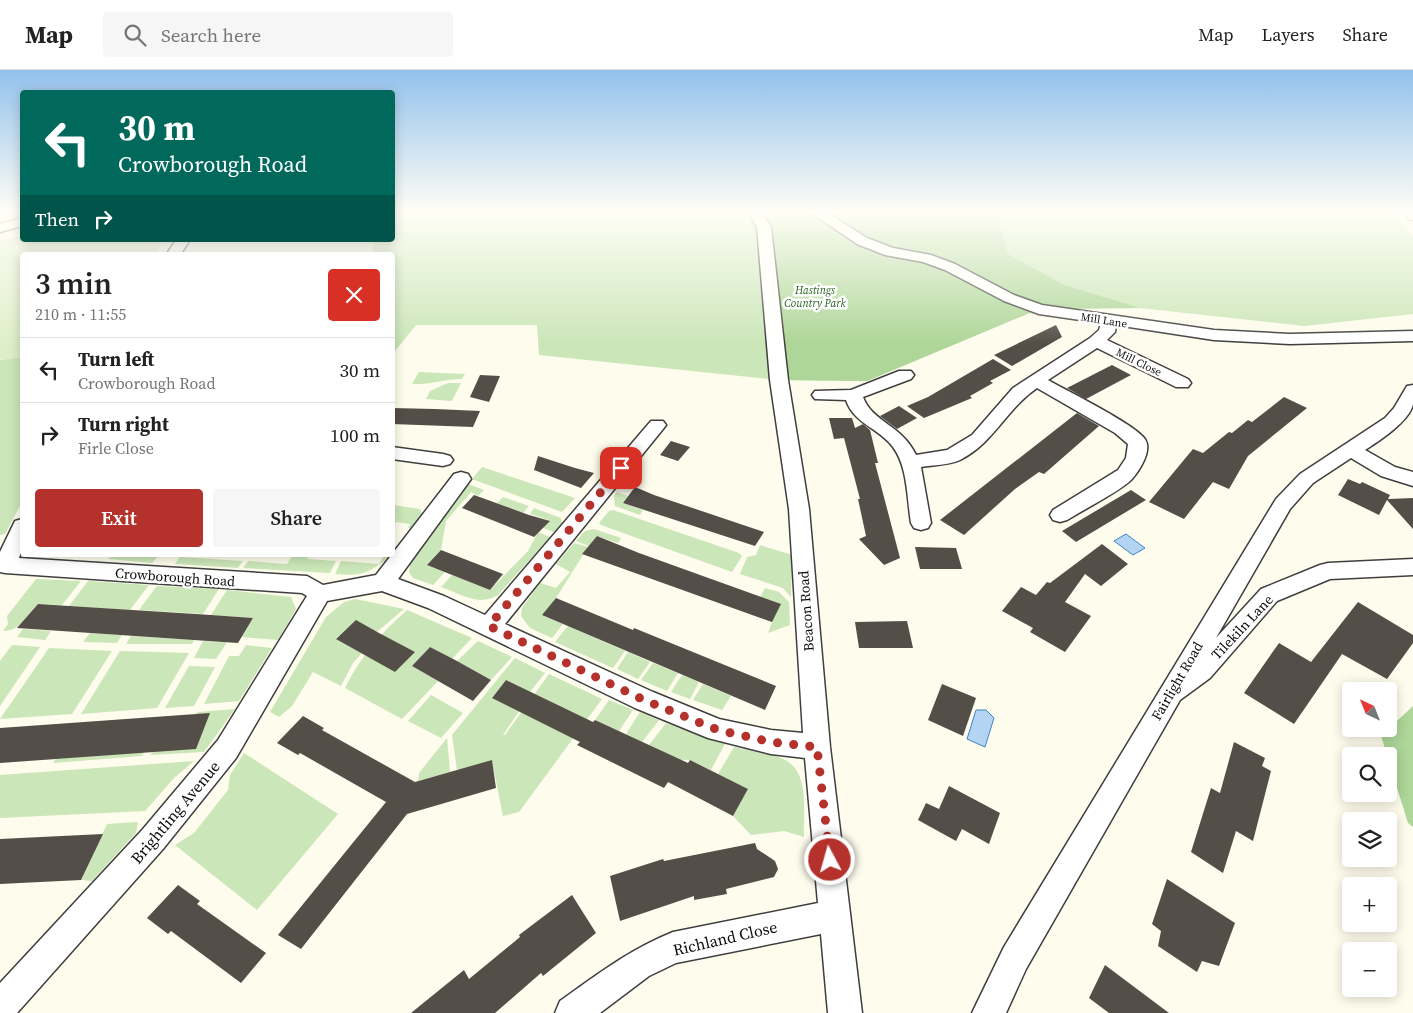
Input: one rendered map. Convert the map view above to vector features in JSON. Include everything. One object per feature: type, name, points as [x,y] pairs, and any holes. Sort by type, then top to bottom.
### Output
[{"type":"street","name":"Beacon Road","points":[[767,256],[779,380],[799,509],[817,747],[845,1013]]},
{"type":"street","name":"Mill Lane","points":[[914,256],[950,266],[1009,298],[1039,309],[1109,321],[1248,338],[1290,339],[1413,336]]},
{"type":"street","points":[[910,462],[952,456],[979,439],[1019,392],[1096,341],[1107,332],[1109,321]]},
{"type":"street","name":"Mill Close","points":[[1096,341],[1182,382]]},
{"type":"street","points":[[821,395],[853,395],[905,375]]},
{"type":"street","points":[[1037,381],[1122,429],[1138,442],[1136,459],[1125,475],[1060,515]]},
{"type":"street","name":"Fairlight Road","points":[[989,1013],[1015,958],[1247,560],[1293,489],[1315,470],[1392,422],[1413,390]]},
{"type":"street","points":[[853,395],[856,408],[900,442],[910,462],[921,523]]},
{"type":"street","points":[[489,626],[657,425]]},
{"type":"street","points":[[1351,449],[1383,470],[1413,479]]},
{"type":"street","points":[[395,453],[443,460]]},
{"type":"street","points":[[383,582],[461,479]]},
{"type":"street","name":"Crowborough Road","points":[[20,531],[5,565],[307,585],[320,594]]},
{"type":"street","name":"Tilekiln Lane","points":[[1169,696],[1202,670],[1269,595],[1328,571],[1413,567]]},
{"type":"street","points":[[320,594],[383,582],[436,602],[644,700],[718,730],[771,742],[817,747]]},
{"type":"street","name":"Brightling Avenue","points":[[0,1007],[153,839],[228,749],[320,594]]},
{"type":"street","name":"Richland Close","points":[[572,1013],[638,965],[673,948],[809,919],[836,917]]},
{"type":"green space","points":[[0,256],[20,256],[20,357],[0,360]]},
{"type":"green space","name":"Hastings Country Park","points":[[395,256],[1413,256],[1413,314],[1305,326],[1140,308],[1039,309],[867,381],[779,380],[539,355],[537,325],[416,325],[395,351]]},
{"type":"green space","points":[[765,256],[1012,256],[1064,285],[1140,308],[1039,309],[867,381],[779,380],[769,271]]},
{"type":"green space","points":[[20,357],[20,506],[5,534],[0,535],[0,360]]},
{"type":"green space","points":[[419,372],[465,374],[462,379],[412,384]]},
{"type":"green space","points":[[448,383],[461,383],[452,401],[426,399],[430,391]]},
{"type":"green space","points":[[482,467],[575,498],[562,512],[472,479]]},
{"type":"green space","points":[[468,484],[484,490],[478,496],[471,492],[446,521],[441,550],[427,565],[445,572],[433,585],[413,578],[409,572],[410,564]]},
{"type":"green space","points":[[617,492],[628,496],[623,503],[643,510],[640,515],[615,506],[614,496]]},
{"type":"green space","points":[[503,497],[529,506],[523,513],[497,503]]},
{"type":"green space","points":[[395,505],[420,509],[423,516],[412,529],[408,528],[410,524],[396,522],[395,524]]},
{"type":"green space","points":[[534,508],[561,518],[562,524],[554,532],[543,528],[549,520],[530,514]]},
{"type":"green space","points":[[613,510],[739,553],[742,556],[732,572],[601,525],[599,523],[609,511]]},
{"type":"green space","points":[[594,529],[621,538],[618,543],[597,536],[589,546],[576,541],[585,531]]},
{"type":"green space","points":[[538,532],[550,537],[498,595],[484,600],[477,600],[441,587],[452,575],[490,590],[528,551]]},
{"type":"green space","points":[[574,543],[588,547],[556,598],[542,615],[563,624],[552,638],[530,628],[521,616],[522,608],[540,583],[556,588],[570,572],[556,564]]},
{"type":"green space","points":[[760,545],[792,555],[791,597],[783,588],[740,574],[747,557],[756,555]]},
{"type":"green space","points":[[110,557],[157,557],[152,563],[108,559]]},
{"type":"green space","points":[[180,557],[243,561],[238,568],[175,564]]},
{"type":"green space","points":[[292,557],[336,561],[330,573],[243,568],[248,561],[287,564]]},
{"type":"green space","points":[[383,557],[389,557],[378,566],[360,574],[335,574],[341,561],[379,564]]},
{"type":"green space","points":[[36,579],[81,581],[62,605],[38,604],[19,626],[3,631],[8,624],[7,616]]},
{"type":"green space","points":[[88,581],[149,585],[130,610],[69,606]]},
{"type":"green space","points":[[157,586],[219,589],[203,614],[139,610]]},
{"type":"green space","points":[[765,588],[779,592],[789,602],[790,625],[768,633],[772,622],[760,597]]},
{"type":"green space","points":[[227,590],[291,597],[296,609],[278,640],[242,637],[253,618],[211,615]]},
{"type":"green space","points":[[355,599],[404,609],[377,632],[356,621],[336,638],[362,653],[353,663],[341,686],[313,672],[292,706],[279,717],[270,712],[326,617],[344,602]]},
{"type":"green space","points":[[407,610],[472,638],[452,659],[430,647],[412,666],[438,681],[402,719],[345,688],[357,666],[372,646]]},
{"type":"green space","points":[[568,626],[625,651],[613,668],[555,642]]},
{"type":"green space","points":[[23,629],[51,631],[45,640],[17,637]]},
{"type":"green space","points":[[90,633],[122,635],[117,643],[83,642]]},
{"type":"green space","points":[[131,636],[194,640],[192,644],[126,644]]},
{"type":"green space","points":[[203,641],[227,642],[216,659],[194,658]]},
{"type":"green space","points":[[478,641],[512,657],[491,680],[457,661]]},
{"type":"green space","points":[[12,645],[40,647],[0,706],[0,661]]},
{"type":"green space","points":[[246,645],[272,648],[239,701],[204,704],[229,656],[239,656]]},
{"type":"green space","points":[[49,648],[112,651],[72,714],[0,719]]},
{"type":"green space","points":[[120,651],[189,653],[157,708],[81,714]]},
{"type":"green space","points":[[628,652],[650,662],[638,679],[617,669]]},
{"type":"green space","points":[[515,658],[545,673],[530,692],[506,680],[492,697],[519,711],[503,735],[505,735],[549,674],[602,699],[519,812],[503,816],[492,761],[457,770],[452,735]]},
{"type":"green space","points":[[653,663],[678,673],[667,691],[641,680]]},
{"type":"green space","points":[[189,666],[215,667],[194,706],[165,708]]},
{"type":"green space","points":[[682,675],[699,682],[690,699],[671,692]]},
{"type":"green space","points":[[703,684],[731,696],[722,710],[693,700]]},
{"type":"green space","points":[[431,695],[463,713],[441,738],[408,721]]},
{"type":"green space","points":[[609,700],[633,710],[619,731],[595,720]]},
{"type":"green space","points":[[1413,706],[1413,827],[1408,823],[1397,788],[1397,747],[1384,747],[1382,738],[1398,738],[1398,720]]},
{"type":"green space","points":[[235,709],[204,752],[150,755],[198,712]]},
{"type":"green space","points":[[640,712],[659,720],[642,742],[626,734]]},
{"type":"green space","points":[[666,723],[726,742],[711,770],[690,760],[680,760],[649,745]]},
{"type":"green space","points":[[447,738],[450,772],[418,781],[419,773]]},
{"type":"green space","points":[[734,747],[776,756],[794,767],[799,776],[804,796],[804,837],[784,831],[751,835],[733,816],[748,789],[718,774]]},
{"type":"green space","points":[[144,752],[142,756],[53,763],[56,759]]},
{"type":"green space","points":[[244,753],[338,814],[257,910],[175,845],[194,833],[228,790],[230,775]]},
{"type":"green space","points":[[194,761],[175,777],[145,811],[0,818],[0,775]]},
{"type":"green space","points":[[138,822],[136,833],[92,881],[81,880],[107,824]]},
{"type":"water","points":[[1126,534],[1145,548],[1133,555],[1114,541]]},
{"type":"water","points":[[976,710],[986,710],[994,718],[985,747],[967,739]]},
{"type":"building","points":[[1056,325],[1062,337],[1012,366],[994,355]]},
{"type":"building","points":[[993,359],[1011,370],[990,381],[993,383],[970,396],[972,398],[924,418],[907,406],[928,397]]},
{"type":"building","points":[[1112,365],[1131,375],[1086,399],[1067,388]]},
{"type":"building","points":[[480,375],[500,376],[489,402],[470,397]]},
{"type":"building","points":[[1284,397],[1307,408],[1248,456],[1229,489],[1213,482],[1184,519],[1149,502],[1193,449],[1203,453],[1229,432],[1232,433],[1248,420],[1252,422]]},
{"type":"building","points":[[899,406],[917,418],[897,429],[880,416]]},
{"type":"building","points":[[395,408],[480,411],[473,427],[395,424]]},
{"type":"building","points":[[1077,413],[1099,426],[1044,474],[1039,472],[1015,489],[964,535],[940,520]]},
{"type":"building","points":[[829,418],[852,418],[855,428],[863,424],[870,430],[878,463],[875,463],[900,558],[884,565],[859,539],[866,536],[858,499],[860,499],[844,438],[834,439]]},
{"type":"building","points":[[671,441],[690,447],[678,461],[660,455]]},
{"type":"building","points":[[538,456],[594,473],[581,488],[534,470]]},
{"type":"building","points":[[1348,479],[1360,484],[1362,482],[1390,495],[1388,499],[1413,498],[1413,529],[1387,500],[1379,515],[1338,495]]},
{"type":"building","points":[[635,487],[764,532],[755,546],[623,503]]},
{"type":"building","points":[[1131,490],[1146,500],[1076,542],[1062,531]]},
{"type":"building","points":[[474,495],[550,521],[534,537],[462,508]]},
{"type":"building","points":[[597,536],[781,604],[772,622],[582,554]]},
{"type":"building","points":[[1102,544],[1128,564],[1101,586],[1085,574],[1065,602],[1091,616],[1065,652],[1030,632],[1033,628],[1002,611],[1021,587],[1036,595],[1047,582],[1050,583]]},
{"type":"building","points":[[915,547],[956,548],[962,569],[920,569]]},
{"type":"building","points":[[441,550],[503,574],[490,590],[427,565]]},
{"type":"building","points":[[556,598],[776,686],[765,710],[542,615]]},
{"type":"building","points":[[1358,602],[1413,635],[1413,643],[1387,679],[1342,654],[1294,724],[1244,693],[1279,643],[1311,662]]},
{"type":"building","points":[[38,604],[253,618],[238,643],[17,628]]},
{"type":"building","points":[[356,620],[415,652],[395,672],[336,639]]},
{"type":"building","points":[[907,621],[913,648],[859,648],[855,622]]},
{"type":"building","points":[[430,647],[491,680],[473,701],[412,666]]},
{"type":"building","points":[[506,680],[593,722],[595,720],[688,763],[690,760],[748,789],[733,816],[668,782],[664,788],[577,745],[580,742],[492,698]]},
{"type":"building","points":[[942,684],[976,698],[963,736],[928,720]]},
{"type":"building","points":[[210,713],[196,749],[0,763],[0,728]]},
{"type":"building","points":[[303,716],[324,728],[322,730],[415,782],[492,760],[496,788],[407,814],[301,949],[278,935],[386,802],[300,753],[298,755],[277,743]]},
{"type":"building","points":[[1234,742],[1265,758],[1262,766],[1271,771],[1253,841],[1236,831],[1223,873],[1191,852],[1211,788],[1220,793]]},
{"type":"building","points":[[949,786],[1000,813],[989,844],[962,829],[956,841],[918,820],[926,803],[939,809]]},
{"type":"building","points":[[103,834],[81,880],[0,884],[0,839]]},
{"type":"building","points":[[755,843],[757,849],[775,861],[778,869],[774,877],[726,889],[727,894],[694,900],[694,896],[620,921],[610,876],[663,859],[664,861]]},
{"type":"building","points":[[1167,879],[1235,923],[1219,966],[1202,961],[1197,972],[1158,946],[1161,931],[1152,924]]},
{"type":"building","points":[[178,885],[200,901],[197,904],[266,953],[241,983],[171,931],[168,934],[147,918]]},
{"type":"building","points":[[572,895],[596,933],[543,976],[541,973],[495,1013],[411,1013],[464,970],[469,979],[520,937],[519,935]]},
{"type":"building","points":[[1105,965],[1169,1013],[1109,1013],[1089,998]]},
{"type":"route","points":[[621,468],[489,626],[644,700],[718,730],[771,742],[817,747],[830,860]]}]
